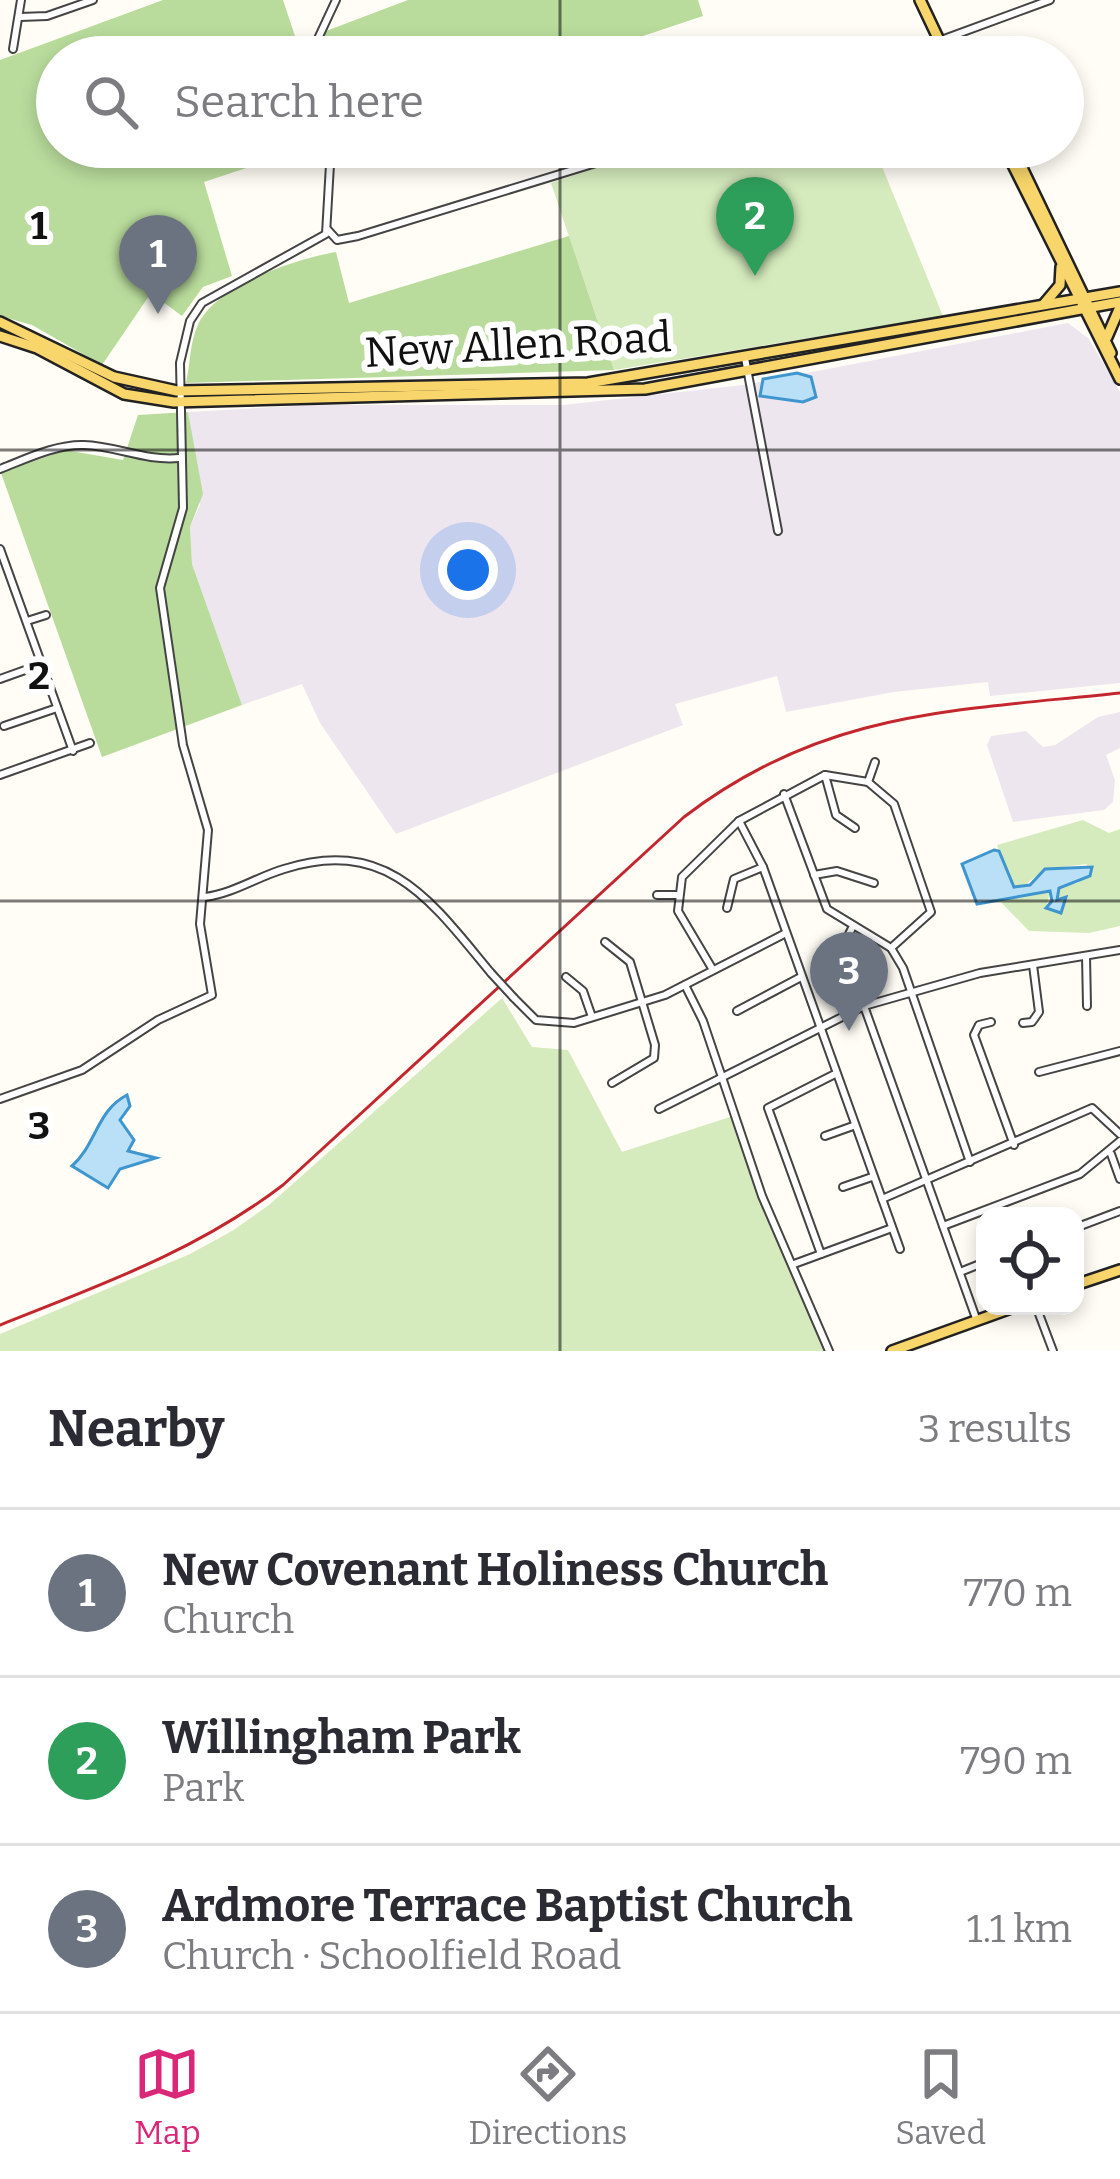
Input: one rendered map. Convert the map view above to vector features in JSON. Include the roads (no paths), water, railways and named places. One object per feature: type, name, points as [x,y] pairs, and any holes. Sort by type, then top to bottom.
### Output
[{"type":"main road","points":[[920,0],[936,36]]},
{"type":"main road","points":[[1018,168],[1061,261],[1120,368]]},
{"type":"main road","points":[[1019,168],[1077,279],[1092,328],[1120,379]]},
{"type":"main road","points":[[1040,307],[1057,292],[1061,261]]},
{"type":"main road","points":[[1077,279],[1093,292],[1119,298],[1106,342]]},
{"type":"main road","name":"New Allen Road","points":[[0,322],[114,377],[178,397],[588,383],[1040,307],[1119,298]]},
{"type":"main road","name":"New Allen Road","points":[[0,336],[37,348],[124,394],[352,399],[590,394],[747,372],[1064,314],[1085,305]]},
{"type":"main road","points":[[1064,314],[1092,328]]},
{"type":"main road","points":[[352,399],[355,389],[370,387]]},
{"type":"main road","points":[[1084,1283],[1120,1270]]},
{"type":"main road","points":[[892,1351],[993,1315]]},
{"type":"street","points":[[13,49],[21,0]]},
{"type":"street","points":[[20,16],[47,16],[93,0]]},
{"type":"street","points":[[319,36],[336,0]]},
{"type":"street","points":[[949,36],[1050,0]]},
{"type":"street","points":[[0,1099],[82,1070],[158,1020],[212,994],[200,924],[208,830],[183,745],[160,588],[183,508],[178,397],[190,321],[202,303],[317,242],[328,230],[330,168]]},
{"type":"street","points":[[317,242],[578,168]]},
{"type":"street","points":[[328,230],[337,240]]},
{"type":"street","points":[[746,358],[778,531]]},
{"type":"street","points":[[0,469],[70,445],[100,446],[142,459],[179,458]]},
{"type":"street","points":[[0,549],[73,751]]},
{"type":"street","points":[[27,621],[46,615]]},
{"type":"street","points":[[0,679],[42,664]]},
{"type":"street","points":[[4,727],[57,708]]},
{"type":"street","points":[[0,775],[90,743]]},
{"type":"street","points":[[868,782],[875,762]]},
{"type":"street","points":[[825,775],[836,815],[855,828]]},
{"type":"street","points":[[713,970],[683,927],[676,895],[689,864],[739,821],[825,775],[868,782],[894,804],[931,912],[891,947]]},
{"type":"street","points":[[784,794],[827,909],[891,947],[970,1162]]},
{"type":"street","points":[[739,821],[763,867],[822,1024],[833,1075],[900,1249]]},
{"type":"street","points":[[205,897],[283,869],[339,859],[366,861],[428,897],[514,998],[546,1024],[592,1017],[643,1001],[787,933]]},
{"type":"street","points":[[727,908],[734,879],[763,867]]},
{"type":"street","points":[[813,875],[837,871],[874,883]]},
{"type":"street","points":[[657,895],[676,895]]},
{"type":"street","points":[[841,950],[852,928]]},
{"type":"street","points":[[605,941],[630,962],[654,1058],[612,1083]]},
{"type":"street","points":[[659,1109],[864,1006],[910,992],[1120,950]]},
{"type":"street","points":[[1086,956],[1088,1006]]},
{"type":"street","points":[[1023,1023],[1032,1022],[1039,1012],[1034,965]]},
{"type":"street","points":[[737,1011],[801,976]]},
{"type":"street","points":[[566,977],[583,991],[592,1017]]},
{"type":"street","points":[[685,985],[762,1196],[829,1351]]},
{"type":"street","points":[[864,1006],[977,1321]]},
{"type":"street","points":[[991,1022],[974,1029],[1014,1145]]},
{"type":"street","points":[[1039,1072],[1120,1051]]},
{"type":"street","points":[[821,1255],[767,1108],[833,1075]]},
{"type":"street","points":[[882,1199],[1092,1108],[1120,1138],[1111,1153],[1080,1174],[943,1226]]},
{"type":"street","points":[[825,1136],[853,1126]]},
{"type":"street","points":[[1111,1153],[1120,1179]]},
{"type":"street","points":[[843,1187],[872,1177]]},
{"type":"street","points":[[1084,1225],[1120,1211]]},
{"type":"street","points":[[794,1264],[892,1228]]},
{"type":"street","points":[[960,1272],[976,1266]]},
{"type":"street","points":[[1039,1315],[1052,1349],[1040,1351]]},
{"type":"water","points":[[797,373],[811,377],[816,397],[803,402],[760,396],[763,379]]},
{"type":"water","points":[[999,851],[1014,887],[1030,885],[1045,869],[1092,867],[1090,876],[1059,888],[1057,900],[1066,897],[1061,913],[1046,908],[1052,901],[1050,891],[977,904],[962,864]]},
{"type":"water","points":[[127,1095],[130,1106],[120,1120],[134,1140],[128,1151],[156,1158],[120,1169],[108,1188],[72,1166],[109,1109]]},
{"type":"railway","points":[[0,1325],[182,1248],[283,1185],[684,817],[736,782],[839,735],[892,722],[1120,693]]},
{"type":"place","name":"Willingham Park","points":[[755,276]]},
{"type":"place","name":"New Covenant Holiness Church","points":[[158,314]]},
{"type":"place","name":"Ardmore Terrace Baptist Church","points":[[849,1031]]}]
